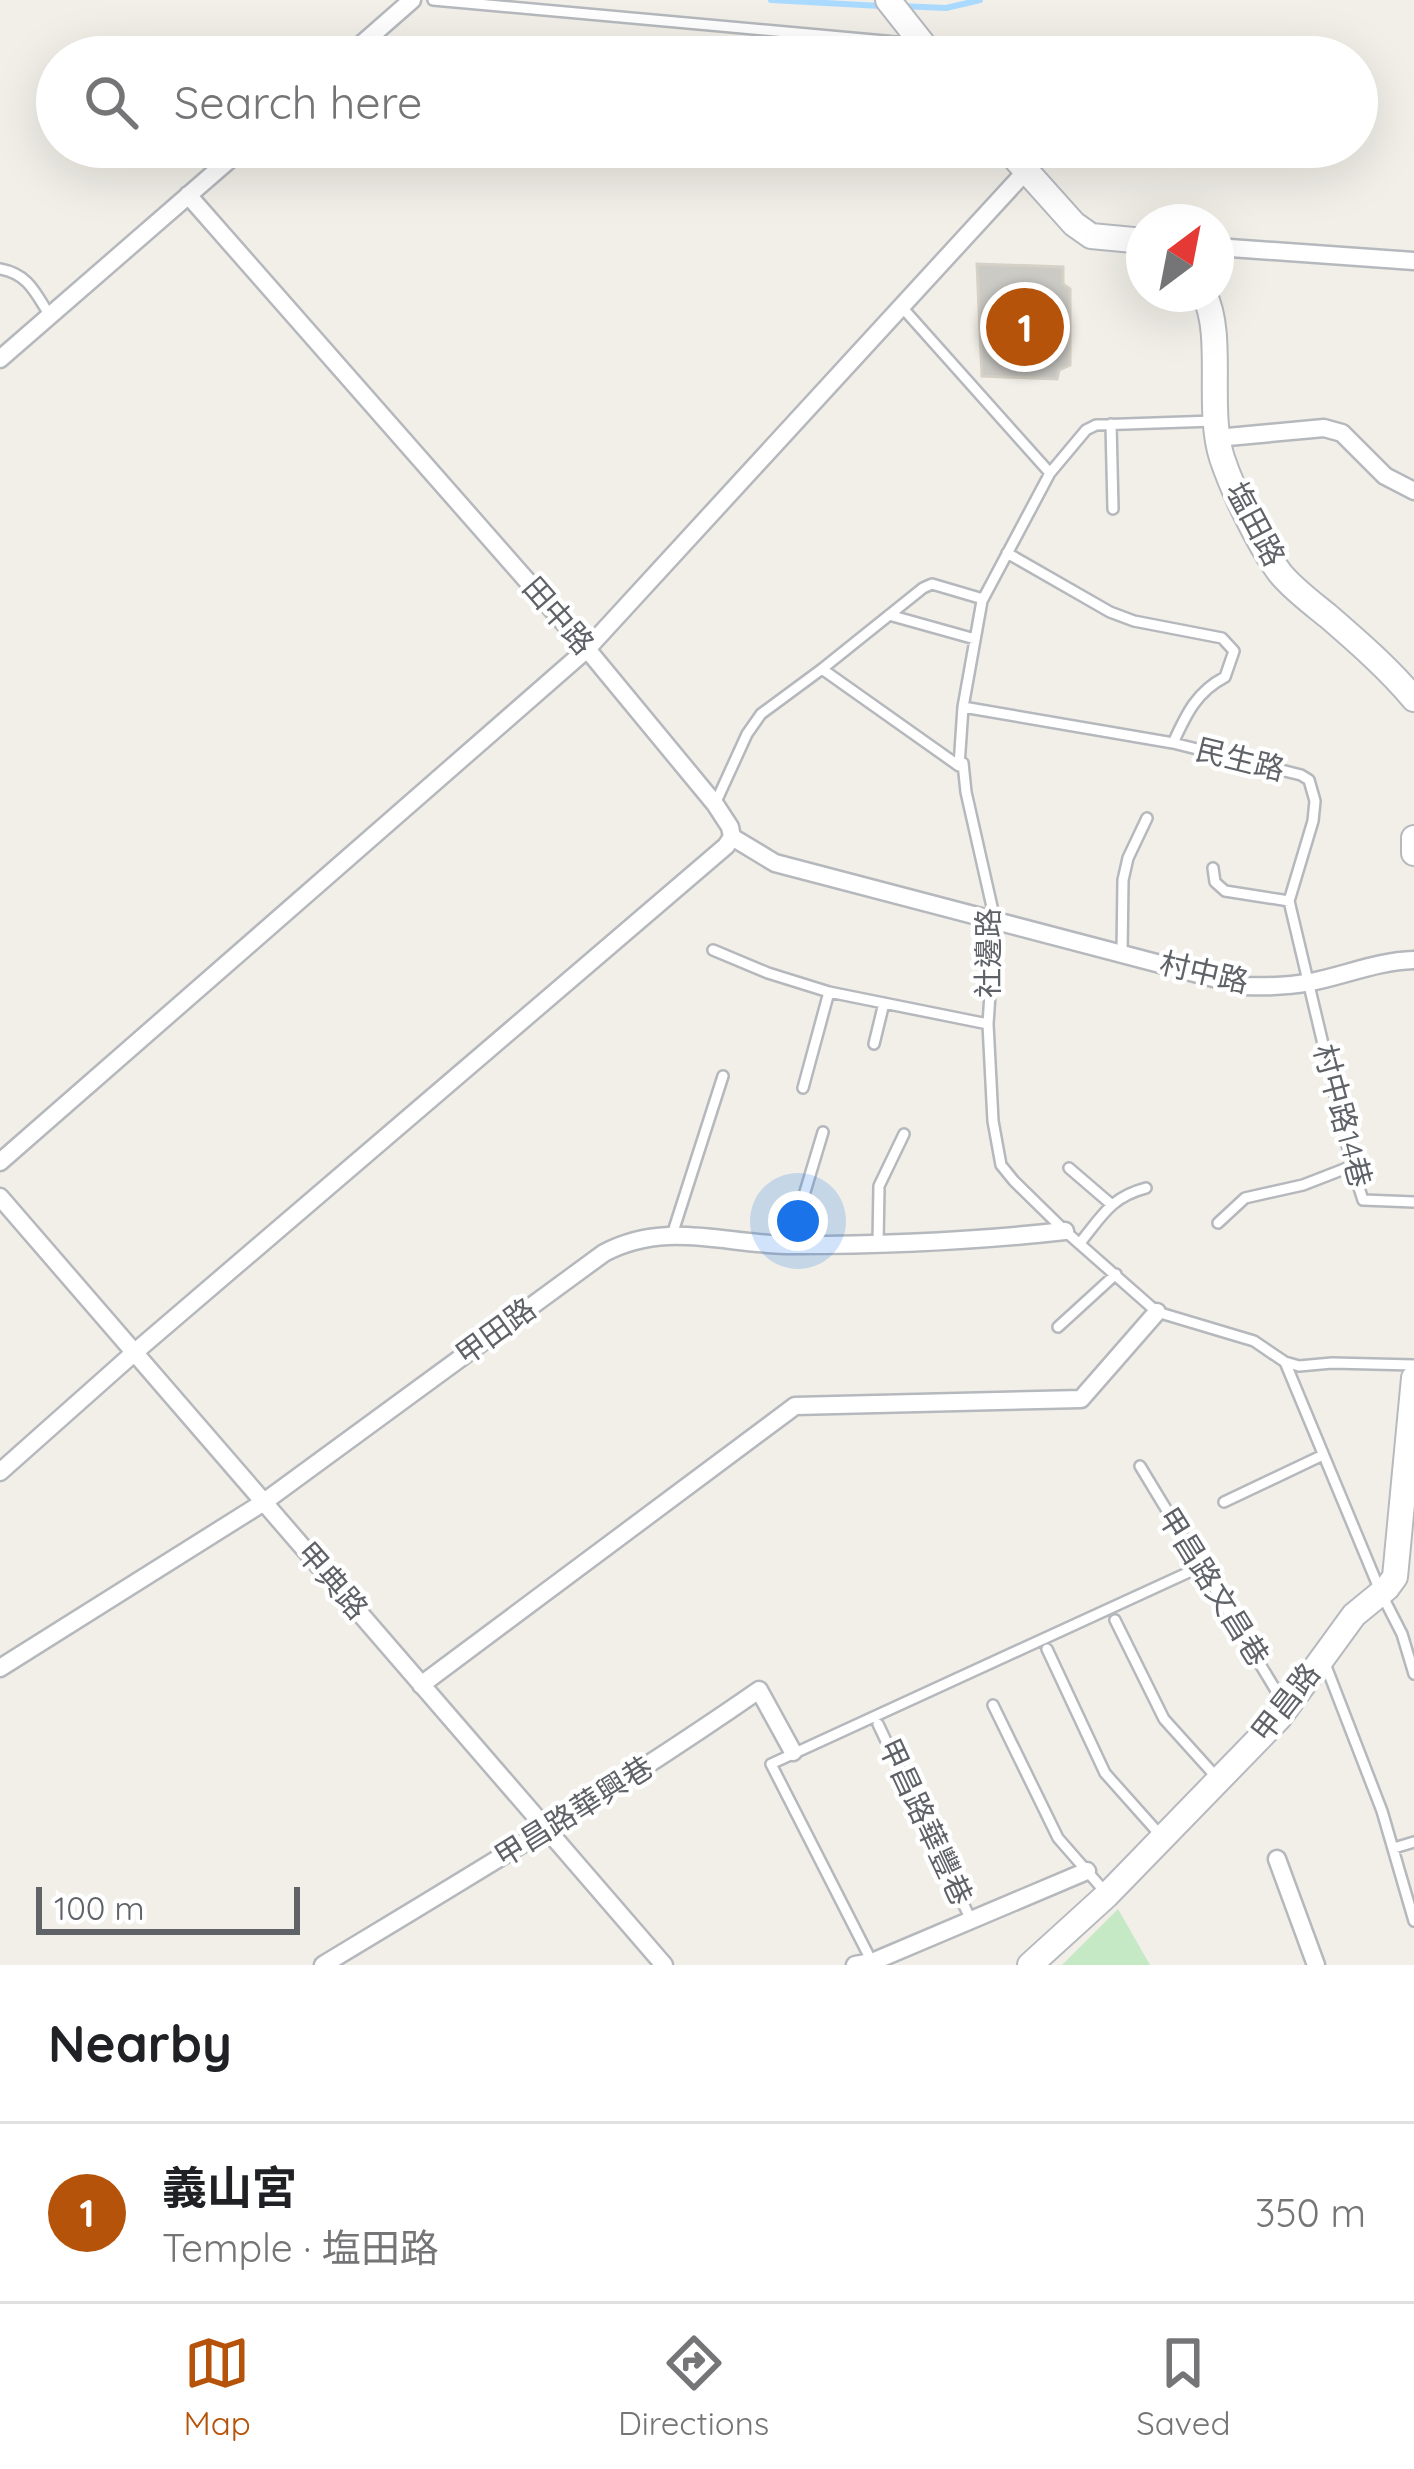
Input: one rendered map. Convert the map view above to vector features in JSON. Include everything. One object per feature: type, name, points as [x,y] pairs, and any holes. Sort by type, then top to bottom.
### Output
[{"type":"street","points":[[371,36],[412,0]]},
{"type":"street","points":[[888,0],[916,36]]},
{"type":"street","points":[[0,359],[220,168]]},
{"type":"street","points":[[1022,168],[1091,236],[1126,239]]},
{"type":"street","points":[[0,1162],[587,649],[1025,172]]},
{"type":"street","name":"田中路","points":[[188,195],[587,649],[715,804],[732,837]]},
{"type":"street","points":[[1234,248],[1414,261]]},
{"type":"street","name":"塩田路","points":[[1207,312],[1203,328],[1216,430],[1232,483],[1282,576],[1414,699]]},
{"type":"street","points":[[1216,430],[1335,429],[1385,476],[1414,491]]},
{"type":"street","points":[[0,1472],[732,837],[775,863],[995,920]]},
{"type":"street","points":[[1414,838],[1414,854]]},
{"type":"street","name":"村中路","points":[[995,920],[1244,986],[1308,982],[1414,960]]},
{"type":"street","name":"甲典路","points":[[0,1197],[664,1965]]},
{"type":"street","name":"甲田路","points":[[0,1668],[264,1502],[623,1242],[672,1235],[789,1246],[1072,1237]]},
{"type":"street","points":[[422,1684],[795,1406],[1081,1400],[1157,1312]]},
{"type":"street","points":[[1396,1582],[1414,1378]]},
{"type":"street","name":"甲昌路","points":[[1030,1965],[1164,1839],[1287,1708],[1354,1616],[1396,1582]]},
{"type":"street","name":"甲昌路華興巷","points":[[323,1965],[547,1830],[759,1690],[793,1752]]},
{"type":"street","points":[[1277,1859],[1316,1965]]},
{"type":"street","points":[[873,1962],[1087,1871]]},
{"type":"street","points":[[1060,1883],[1088,1915]]},
{"type":"lane","points":[[433,0],[833,36]]},
{"type":"lane","points":[[0,269],[22,275],[50,316]]},
{"type":"lane","points":[[901,305],[1050,473]]},
{"type":"lane","points":[[1113,509],[1111,424],[1216,430]]},
{"type":"lane","name":"社邊路","points":[[1111,424],[1086,430],[1050,473],[1007,553],[983,599],[963,707],[959,766],[963,763],[995,920],[988,1024],[1001,1165],[1072,1237],[1157,1312],[1254,1341],[1299,1366],[1414,1366]]},
{"type":"lane","points":[[1007,553],[1110,612],[1222,638],[1229,644],[1234,651],[1225,677],[1190,706],[1173,743]]},
{"type":"lane","points":[[715,804],[760,714],[889,615],[932,584],[983,599]]},
{"type":"lane","points":[[889,615],[975,639]]},
{"type":"lane","points":[[822,669],[959,766]]},
{"type":"lane","name":"民生路","points":[[963,707],[1173,743],[1309,779],[1315,801],[1313,820],[1289,902],[1308,982]]},
{"type":"lane","points":[[1122,953],[1123,880],[1147,818]]},
{"type":"lane","points":[[1213,868],[1215,882],[1226,891],[1289,902]]},
{"type":"lane","points":[[713,950],[829,992],[988,1024]]},
{"type":"lane","name":"村中路14巷","points":[[1308,982],[1363,1200],[1414,1202]]},
{"type":"lane","points":[[803,1088],[829,992]]},
{"type":"lane","points":[[874,1044],[884,1003]]},
{"type":"lane","points":[[672,1235],[723,1076]]},
{"type":"lane","points":[[789,1246],[823,1132]]},
{"type":"lane","points":[[878,1244],[879,1186],[904,1134]]},
{"type":"lane","points":[[1218,1223],[1245,1198],[1303,1185],[1352,1166]]},
{"type":"lane","points":[[1069,1168],[1112,1205]]},
{"type":"lane","points":[[1072,1237],[1126,1193],[1146,1188]]},
{"type":"lane","points":[[1058,1327],[1116,1274]]},
{"type":"lane","points":[[1285,1362],[1323,1455],[1396,1582],[1402,1634],[1414,1674]]},
{"type":"lane","points":[[1224,1502],[1323,1455]]},
{"type":"lane","name":"甲昌路文昌巷","points":[[1140,1466],[1287,1708]]},
{"type":"lane","points":[[873,1962],[771,1764],[1200,1567]]},
{"type":"lane","points":[[1115,1620],[1164,1719],[1220,1780]]},
{"type":"lane","points":[[1047,1648],[1105,1773],[1164,1839]]},
{"type":"lane","points":[[1322,1656],[1394,1848],[1414,1921]]},
{"type":"lane","points":[[993,1705],[1058,1838],[1107,1895]]},
{"type":"lane","name":"甲昌路華豐巷","points":[[878,1724],[971,1920]]},
{"type":"lane","points":[[1394,1848],[1414,1842]]},
{"type":"green space","points":[[1118,1909],[1150,1965],[1062,1965]]},
{"type":"building","points":[[977,264],[1063,267],[1063,284],[1070,289],[1070,365],[1059,370],[1057,379],[982,376]]},
{"type":"waterway","points":[[771,0],[881,6]]},
{"type":"waterway","points":[[900,6],[946,8],[980,0]]},
{"type":"place","name":"義山宮","points":[[1025,327]]}]
